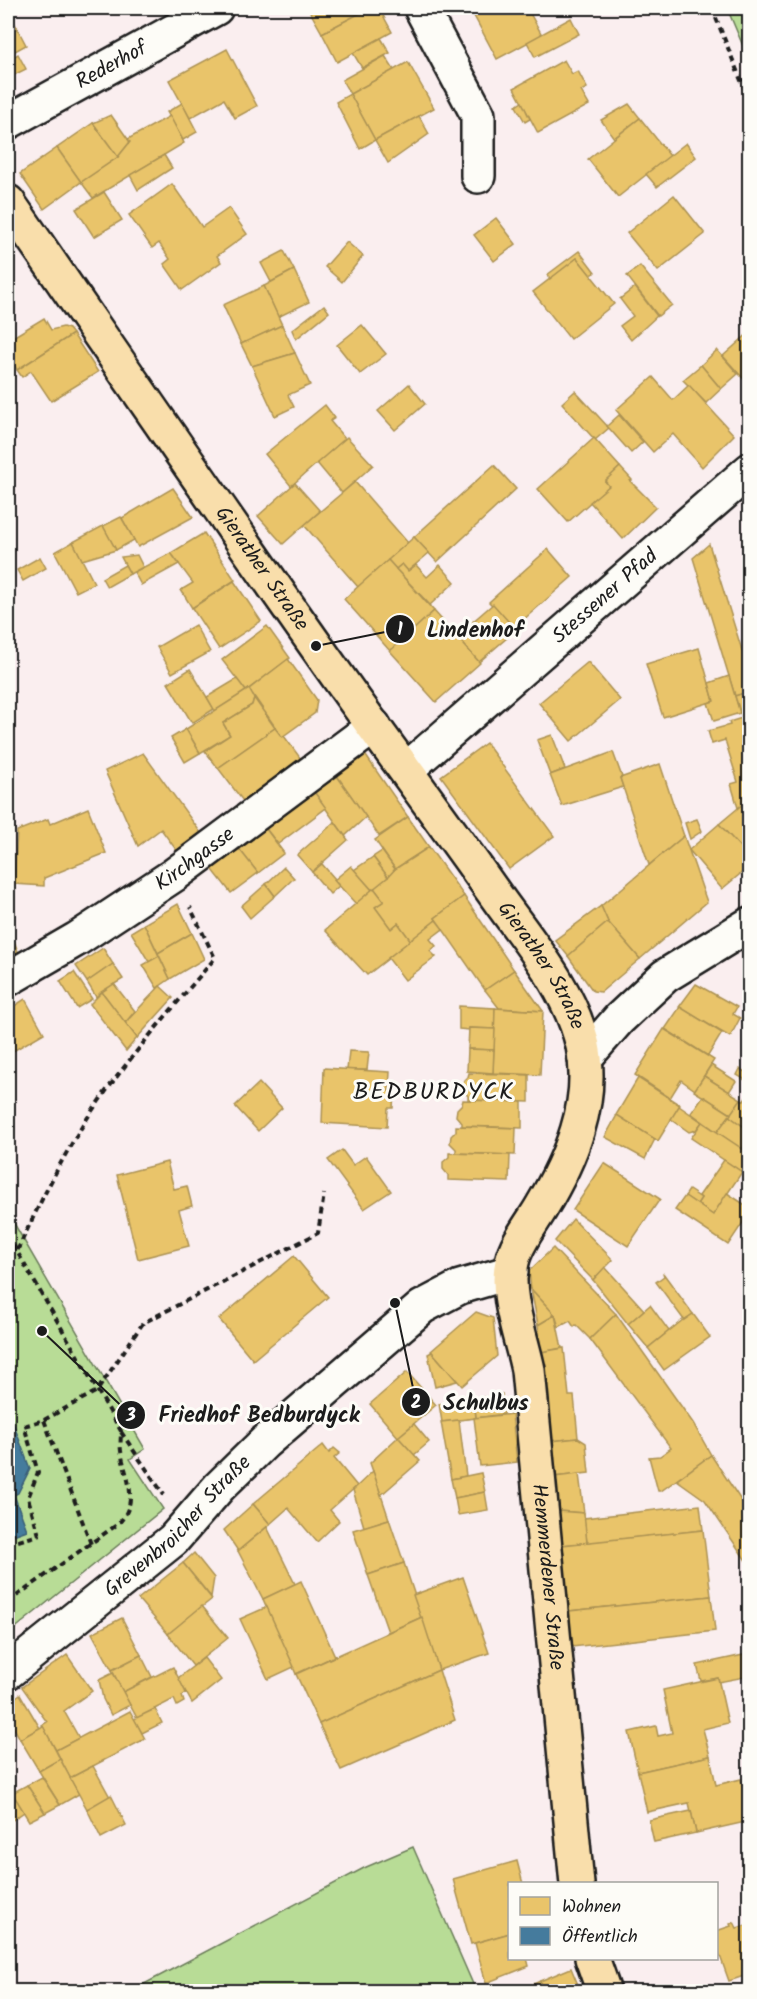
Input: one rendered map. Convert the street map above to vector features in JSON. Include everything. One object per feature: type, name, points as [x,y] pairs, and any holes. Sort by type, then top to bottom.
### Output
[{"type":"main road","name":"Gierather Straße","points":[[8,202],[332,669],[555,980],[571,1009],[585,1058]]},
{"type":"main road","points":[[510,1272],[517,1248],[554,1186],[579,1124],[586,1093],[585,1058]]},
{"type":"main road","name":"Hemmerdener Straße","points":[[510,1272],[514,1306],[528,1370],[577,1882]]},
{"type":"main road","points":[[592,1960],[604,1992]]},
{"type":"street","name":"Rederhof","points":[[8,122],[216,8]]},
{"type":"street","points":[[420,8],[478,115],[478,176]]},
{"type":"street","name":"Stessener Pfad","points":[[406,770],[750,470]]},
{"type":"street","name":"Kirchgasse","points":[[8,979],[77,939],[174,875],[374,726]]},
{"type":"street","points":[[585,1058],[619,1018],[665,976],[750,924]]},
{"type":"street","name":"Grevenbroicher Straße","points":[[8,1672],[173,1540],[219,1487],[258,1449],[422,1307],[460,1287],[510,1272]]},
{"type":"path","points":[[712,8],[750,103]]},
{"type":"path","points":[[8,1255],[16,1251],[56,1169],[113,1081],[215,958],[174,875]]},
{"type":"path","points":[[8,1544],[39,1535],[28,1498],[38,1472],[24,1426],[44,1420],[98,1390],[143,1323],[318,1233],[324,1194]]},
{"type":"path","points":[[8,1236],[121,1431],[162,1492]]},
{"type":"path","points":[[44,1420],[91,1544]]},
{"type":"path","points":[[8,1602],[118,1524],[128,1508],[131,1489],[121,1452],[121,1431]]},
{"type":"green space","points":[[727,8],[749,8],[749,60]]},
{"type":"green space","points":[[8,1213],[145,1449],[130,1459],[163,1509],[8,1634]]},
{"type":"green space","points":[[413,1847],[476,1991],[131,1991],[364,1868]]},
{"type":"building: Wohnen","points":[[308,8],[370,8],[322,33]]},
{"type":"building: Wohnen","points":[[370,8],[379,8],[392,32],[337,62],[322,33]]},
{"type":"building: Wohnen","points":[[485,8],[527,8],[542,35],[497,59],[473,14]]},
{"type":"building: Wohnen","points":[[571,18],[579,34],[535,57],[527,42]]},
{"type":"building: Wohnen","points":[[13,20],[26,45],[8,55],[8,23]]},
{"type":"building: Wohnen","points":[[381,38],[390,53],[362,68],[353,53]]},
{"type":"building: Wohnen","points":[[227,49],[257,106],[235,118],[224,99],[190,118],[169,80]]},
{"type":"building: Wohnen","points":[[18,54],[26,69],[8,78],[8,60]]},
{"type":"building: Wohnen","points":[[385,56],[394,70],[350,94],[342,80]]},
{"type":"building: Wohnen","points":[[564,60],[572,74],[578,71],[587,88],[581,91],[589,105],[538,133],[514,88]]},
{"type":"building: Wohnen","points":[[408,62],[434,108],[375,140],[350,94]]},
{"type":"building: Wohnen","points":[[350,94],[375,140],[360,149],[336,102]]},
{"type":"building: Wohnen","points":[[522,102],[530,119],[525,122],[516,106]]},
{"type":"building: Wohnen","points":[[182,103],[197,132],[183,140],[167,112]]},
{"type":"building: Wohnen","points":[[629,104],[640,118],[614,138],[601,120]]},
{"type":"building: Wohnen","points":[[111,115],[130,142],[118,157],[93,123]]},
{"type":"building: Wohnen","points":[[170,116],[184,143],[93,198],[81,182],[118,157],[130,142],[128,139]]},
{"type":"building: Wohnen","points":[[419,116],[429,134],[388,163],[375,140]]},
{"type":"building: Wohnen","points":[[640,118],[670,156],[618,197],[588,159]]},
{"type":"building: Wohnen","points":[[93,123],[118,157],[81,182],[57,148]]},
{"type":"building: Wohnen","points":[[686,143],[696,157],[657,187],[646,174]]},
{"type":"building: Wohnen","points":[[57,148],[81,182],[44,209],[20,174]]},
{"type":"building: Wohnen","points":[[164,155],[172,168],[138,190],[130,175]]},
{"type":"building: Wohnen","points":[[172,184],[202,227],[229,208],[247,234],[217,256],[221,262],[182,290],[164,264],[170,259],[159,243],[152,248],[129,215]]},
{"type":"building: Wohnen","points":[[104,192],[122,220],[94,237],[76,209]]},
{"type":"building: Wohnen","points":[[674,195],[705,234],[658,271],[627,233]]},
{"type":"building: Wohnen","points":[[496,218],[516,244],[494,261],[474,235]]},
{"type":"building: Wohnen","points":[[347,242],[363,256],[342,282],[325,267]]},
{"type":"building: Wohnen","points":[[284,251],[294,270],[271,282],[261,263]]},
{"type":"building: Wohnen","points":[[579,251],[595,272],[591,276],[577,258],[551,279],[547,275]]},
{"type":"building: Wohnen","points":[[577,258],[614,304],[570,339],[533,292]]},
{"type":"building: Wohnen","points":[[640,266],[672,305],[658,316],[627,276]]},
{"type":"building: Wohnen","points":[[294,270],[309,302],[278,317],[264,286]]},
{"type":"building: Wohnen","points":[[264,286],[282,325],[241,344],[223,305]]},
{"type":"building: Wohnen","points":[[635,287],[657,316],[631,340],[620,326],[633,316],[620,299]]},
{"type":"building: Wohnen","points":[[324,305],[329,312],[296,339],[292,330]]},
{"type":"building: Wohnen","points":[[44,318],[51,330],[63,327],[69,329],[73,334],[17,370],[8,354],[8,340]]},
{"type":"building: Wohnen","points":[[282,325],[295,353],[252,366],[241,344]]},
{"type":"building: Wohnen","points":[[362,325],[386,354],[360,374],[337,345]]},
{"type":"building: Wohnen","points":[[750,332],[750,386],[723,356]]},
{"type":"building: Wohnen","points":[[73,334],[98,372],[51,401],[31,371],[22,377],[17,370]]},
{"type":"building: Wohnen","points":[[717,350],[738,374],[721,389],[701,365]]},
{"type":"building: Wohnen","points":[[295,353],[310,385],[288,395],[294,407],[275,416],[252,366]]},
{"type":"building: Wohnen","points":[[701,365],[721,389],[706,403],[683,380]]},
{"type":"building: Wohnen","points":[[653,377],[673,400],[689,385],[734,435],[702,467],[673,434],[653,452],[616,410]]},
{"type":"building: Wohnen","points":[[409,384],[425,404],[395,430],[378,411]]},
{"type":"building: Wohnen","points":[[575,391],[609,428],[595,440],[562,403]]},
{"type":"building: Wohnen","points":[[325,405],[335,418],[330,421],[345,439],[291,486],[265,454]]},
{"type":"building: Wohnen","points":[[619,415],[643,442],[631,453],[607,426]]},
{"type":"building: Wohnen","points":[[347,437],[373,465],[342,493],[317,463]]},
{"type":"building: Wohnen","points":[[594,438],[620,467],[605,481],[609,486],[568,522],[538,489]]},
{"type":"building: Wohnen","points":[[494,465],[516,489],[437,562],[414,537]]},
{"type":"building: Wohnen","points":[[620,467],[632,480],[630,481],[656,507],[623,539],[590,502],[609,486],[605,481]]},
{"type":"building: Wohnen","points":[[355,482],[408,543],[358,587],[304,525]]},
{"type":"building: Wohnen","points":[[295,483],[320,511],[283,544],[258,516]]},
{"type":"building: Wohnen","points":[[173,488],[193,517],[138,547],[122,518]]},
{"type":"building: Wohnen","points":[[121,517],[134,540],[116,550],[103,526]]},
{"type":"building: Wohnen","points":[[103,526],[116,550],[82,560],[73,542]]},
{"type":"building: Wohnen","points":[[204,533],[235,580],[192,608],[181,590],[193,583],[171,553]]},
{"type":"building: Wohnen","points":[[414,537],[429,553],[408,571],[402,564],[396,569],[388,560]]},
{"type":"building: Wohnen","points":[[73,542],[94,583],[76,592],[55,552]]},
{"type":"building: Wohnen","points":[[709,544],[750,676],[750,691],[735,696],[693,558]]},
{"type":"building: Wohnen","points":[[548,549],[572,577],[514,628],[489,602]]},
{"type":"building: Wohnen","points":[[171,553],[179,564],[141,585],[134,572]]},
{"type":"building: Wohnen","points":[[137,555],[143,567],[130,574],[121,557]]},
{"type":"building: Wohnen","points":[[40,557],[46,568],[23,581],[17,570]]},
{"type":"building: Wohnen","points":[[388,560],[434,611],[390,651],[344,599]]},
{"type":"building: Wohnen","points":[[402,564],[408,571],[416,565],[427,577],[440,565],[455,582],[430,605],[396,569]]},
{"type":"building: Wohnen","points":[[125,565],[130,574],[107,587],[102,578]]},
{"type":"building: Wohnen","points":[[234,581],[261,621],[219,649],[192,608]]},
{"type":"building: Wohnen","points":[[493,604],[516,630],[479,662],[456,636]]},
{"type":"building: Wohnen","points":[[434,611],[480,663],[436,702],[390,651]]},
{"type":"building: Wohnen","points":[[195,625],[210,652],[172,673],[157,647]]},
{"type":"building: Wohnen","points":[[267,626],[290,658],[246,691],[222,660]]},
{"type":"building: Wohnen","points":[[699,648],[714,701],[663,717],[646,664]]},
{"type":"building: Wohnen","points":[[288,659],[317,700],[315,713],[282,737],[249,689]]},
{"type":"building: Wohnen","points":[[588,662],[620,700],[571,741],[539,703]]},
{"type":"building: Wohnen","points":[[190,669],[214,709],[192,723],[168,683]]},
{"type":"building: Wohnen","points":[[729,676],[740,713],[714,721],[708,703],[714,701],[709,683]]},
{"type":"building: Wohnen","points":[[237,679],[246,691],[215,711],[207,697]]},
{"type":"building: Wohnen","points":[[249,689],[254,698],[252,705],[223,723],[230,735],[200,753],[186,729]]},
{"type":"building: Wohnen","points":[[750,691],[750,743],[735,696]]},
{"type":"building: Wohnen","points":[[254,698],[275,728],[218,768],[205,751],[230,735],[223,723],[252,705]]},
{"type":"building: Wohnen","points":[[742,718],[750,743],[750,798],[738,808],[731,784],[738,782],[725,740],[712,744],[708,731],[730,725],[729,722]]},
{"type":"building: Wohnen","points":[[275,728],[301,759],[243,801],[218,768]]},
{"type":"building: Wohnen","points":[[186,729],[200,753],[185,762],[171,738]]},
{"type":"building: Wohnen","points":[[552,735],[565,769],[550,775],[537,740]]},
{"type":"building: Wohnen","points":[[486,743],[554,836],[509,869],[441,776]]},
{"type":"building: Wohnen","points":[[613,752],[623,787],[562,806],[550,775]]},
{"type":"building: Wohnen","points":[[143,753],[201,833],[177,851],[161,829],[138,846],[105,771]]},
{"type":"building: Wohnen","points":[[364,753],[408,817],[379,836],[335,773]]},
{"type":"building: Wohnen","points":[[660,764],[684,836],[649,865],[620,778]]},
{"type":"building: Wohnen","points":[[335,773],[366,817],[345,836],[312,789]]},
{"type":"building: Wohnen","points":[[312,789],[326,808],[278,844],[263,825]]},
{"type":"building: Wohnen","points":[[750,798],[750,858],[719,824]]},
{"type":"building: Wohnen","points":[[88,808],[106,853],[44,878],[44,886],[14,884],[17,831],[48,819],[50,824]]},
{"type":"building: Wohnen","points":[[408,817],[429,847],[395,869],[375,840]]},
{"type":"building: Wohnen","points":[[697,819],[702,831],[690,839],[685,823]]},
{"type":"building: Wohnen","points":[[335,822],[348,840],[312,872],[297,855]]},
{"type":"building: Wohnen","points":[[719,824],[750,858],[750,866],[722,889],[689,850]]},
{"type":"building: Wohnen","points":[[263,825],[284,853],[258,873],[236,845]]},
{"type":"building: Wohnen","points":[[684,836],[707,902],[640,959],[608,922],[601,906]]},
{"type":"building: Wohnen","points":[[236,845],[258,873],[231,893],[209,865]]},
{"type":"building: Wohnen","points":[[429,847],[464,896],[435,918],[436,920],[411,941],[398,923],[391,929],[375,907],[384,901],[374,888],[395,869]]},
{"type":"building: Wohnen","points":[[382,851],[395,869],[388,877],[373,857]]},
{"type":"building: Wohnen","points":[[373,857],[388,877],[372,890],[354,870]]},
{"type":"building: Wohnen","points":[[322,864],[339,886],[330,894],[312,872]]},
{"type":"building: Wohnen","points":[[351,866],[372,890],[356,904],[334,880]]},
{"type":"building: Wohnen","points":[[284,867],[294,878],[275,896],[266,884]]},
{"type":"building: Wohnen","points":[[266,884],[275,896],[250,918],[241,906]]},
{"type":"building: Wohnen","points":[[374,888],[384,901],[375,907],[391,929],[398,923],[411,941],[367,975],[325,930]]},
{"type":"building: Wohnen","points":[[464,896],[514,970],[485,990],[435,918]]},
{"type":"building: Wohnen","points":[[178,904],[192,933],[158,953],[144,924]]},
{"type":"building: Wohnen","points":[[601,906],[608,922],[568,956],[555,940]]},
{"type":"building: Wohnen","points":[[436,920],[443,929],[430,939],[436,946],[430,951],[436,957],[405,980],[388,958]]},
{"type":"building: Wohnen","points":[[608,922],[640,959],[601,992],[593,991],[568,956]]},
{"type":"building: Wohnen","points":[[144,924],[159,956],[149,962],[131,932]]},
{"type":"building: Wohnen","points":[[8,926],[21,959],[8,965]]},
{"type":"building: Wohnen","points":[[192,933],[204,959],[170,979],[158,953]]},
{"type":"building: Wohnen","points":[[103,948],[113,964],[87,982],[76,966]]},
{"type":"building: Wohnen","points":[[159,956],[170,979],[157,988],[143,965]]},
{"type":"building: Wohnen","points":[[113,964],[123,979],[96,997],[87,982]]},
{"type":"building: Wohnen","points":[[514,970],[543,1011],[499,1008],[485,990]]},
{"type":"building: Wohnen","points":[[74,972],[92,999],[77,1008],[60,981]]},
{"type":"building: Wohnen","points":[[114,984],[135,1011],[125,1023],[102,992]]},
{"type":"building: Wohnen","points":[[696,984],[737,1007],[733,1014],[740,1018],[730,1037],[679,1007]]},
{"type":"building: Wohnen","points":[[160,986],[173,998],[137,1038],[125,1023]]},
{"type":"building: Wohnen","points":[[102,992],[137,1038],[126,1051],[90,1004]]},
{"type":"building: Wohnen","points":[[25,999],[44,1033],[8,1054],[8,1010]]},
{"type":"building: Wohnen","points":[[459,1006],[495,1008],[495,1029],[459,1029]]},
{"type":"building: Wohnen","points":[[680,1007],[722,1033],[708,1056],[665,1029]]},
{"type":"building: Wohnen","points":[[495,1008],[543,1011],[540,1075],[493,1073]]},
{"type":"building: Wohnen","points":[[469,1028],[495,1029],[494,1050],[468,1049]]},
{"type":"building: Wohnen","points":[[664,1029],[714,1060],[695,1090],[681,1080],[670,1098],[635,1075]]},
{"type":"building: Wohnen","points":[[468,1049],[494,1050],[493,1073],[467,1071]]},
{"type":"building: Wohnen","points":[[349,1051],[369,1052],[367,1070],[347,1070]]},
{"type":"building: Wohnen","points":[[750,1064],[750,1083],[737,1075],[740,1069],[745,1072]]},
{"type":"building: Wohnen","points":[[711,1065],[736,1081],[729,1092],[704,1076]]},
{"type":"building: Wohnen","points":[[324,1068],[390,1072],[389,1091],[394,1091],[393,1108],[388,1108],[387,1127],[322,1123]]},
{"type":"building: Wohnen","points":[[469,1073],[529,1075],[529,1102],[468,1100],[463,1090],[463,1082]]},
{"type":"building: Wohnen","points":[[704,1076],[741,1099],[731,1114],[694,1091]]},
{"type":"building: Wohnen","points":[[638,1078],[680,1105],[658,1141],[616,1115]]},
{"type":"building: Wohnen","points":[[259,1083],[282,1108],[258,1131],[235,1106]]},
{"type":"building: Wohnen","points":[[749,1093],[750,1125],[747,1129],[729,1116],[741,1099],[744,1101]]},
{"type":"building: Wohnen","points":[[703,1096],[731,1114],[717,1132],[691,1113]]},
{"type":"building: Wohnen","points":[[463,1100],[522,1102],[522,1128],[462,1126],[456,1116],[457,1109]]},
{"type":"building: Wohnen","points":[[679,1106],[702,1122],[696,1130],[689,1132],[671,1119]]},
{"type":"building: Wohnen","points":[[617,1115],[655,1139],[645,1159],[605,1137]]},
{"type":"building: Wohnen","points":[[729,1116],[750,1133],[750,1138],[742,1149],[717,1132]]},
{"type":"building: Wohnen","points":[[702,1122],[750,1154],[750,1161],[742,1172],[691,1138]]},
{"type":"building: Wohnen","points":[[456,1126],[516,1128],[515,1155],[456,1153],[456,1149],[450,1143]]},
{"type":"building: Wohnen","points":[[342,1150],[353,1165],[366,1156],[391,1191],[364,1209],[328,1160]]},
{"type":"building: Wohnen","points":[[449,1153],[510,1155],[509,1182],[448,1180],[448,1175],[443,1169],[443,1162],[449,1157]]},
{"type":"building: Wohnen","points":[[724,1160],[742,1172],[713,1215],[697,1204],[701,1198],[699,1196]]},
{"type":"building: Wohnen","points":[[167,1162],[174,1189],[187,1186],[192,1206],[179,1210],[189,1246],[138,1259],[117,1175]]},
{"type":"building: Wohnen","points":[[604,1163],[660,1199],[628,1246],[573,1210]]},
{"type":"building: Wohnen","points":[[689,1190],[701,1198],[697,1204],[685,1196]]},
{"type":"building: Wohnen","points":[[727,1193],[750,1208],[750,1212],[728,1245],[675,1210],[685,1196],[713,1215]]},
{"type":"building: Wohnen","points":[[573,1219],[613,1260],[593,1280],[555,1241]]},
{"type":"building: Wohnen","points":[[553,1248],[616,1314],[590,1339],[570,1321],[559,1327],[555,1315],[531,1289],[529,1271]]},
{"type":"building: Wohnen","points":[[294,1256],[328,1297],[253,1360],[219,1319]]},
{"type":"building: Wohnen","points":[[605,1267],[644,1310],[628,1324],[593,1280]]},
{"type":"building: Wohnen","points":[[663,1273],[693,1314],[684,1320],[656,1282],[664,1276]]},
{"type":"building: Wohnen","points":[[531,1289],[555,1315],[538,1325]]},
{"type":"building: Wohnen","points":[[650,1305],[669,1331],[648,1348],[628,1324]]},
{"type":"building: Wohnen","points":[[476,1312],[493,1318],[497,1356],[462,1386],[431,1351]]},
{"type":"building: Wohnen","points":[[616,1314],[693,1423],[711,1455],[661,1491],[658,1491],[649,1457],[660,1456],[671,1448],[590,1339]]},
{"type":"building: Wohnen","points":[[693,1314],[710,1337],[664,1370],[648,1348]]},
{"type":"building: Wohnen","points":[[555,1315],[562,1348],[541,1352],[538,1325]]},
{"type":"building: Wohnen","points":[[564,1348],[569,1396],[574,1396],[578,1438],[551,1441],[541,1352]]},
{"type":"building: Wohnen","points":[[432,1352],[457,1381],[435,1387],[428,1354]]},
{"type":"building: Wohnen","points":[[407,1372],[436,1405],[398,1437],[370,1404]]},
{"type":"building: Wohnen","points":[[502,1394],[504,1414],[476,1418],[474,1399]]},
{"type":"building: Wohnen","points":[[474,1399],[476,1418],[442,1422],[439,1404]]},
{"type":"building: Wohnen","points":[[512,1414],[517,1462],[480,1466],[474,1418]]},
{"type":"building: Wohnen","points":[[459,1420],[466,1476],[451,1479],[441,1422]]},
{"type":"building: Wohnen","points":[[414,1424],[429,1442],[414,1455],[398,1437]]},
{"type":"building: Wohnen","points":[[398,1437],[420,1461],[381,1495],[370,1463]]},
{"type":"building: Wohnen","points":[[578,1438],[586,1443],[589,1473],[554,1477],[551,1441]]},
{"type":"building: Wohnen","points":[[323,1445],[329,1453],[334,1448],[340,1453],[334,1458],[357,1486],[330,1510],[339,1521],[317,1542],[288,1508],[270,1524],[253,1504]]},
{"type":"building: Wohnen","points":[[711,1455],[750,1514],[750,1560],[747,1562],[705,1500],[677,1480]]},
{"type":"building: Wohnen","points":[[373,1471],[389,1519],[364,1527],[353,1490]]},
{"type":"building: Wohnen","points":[[481,1473],[485,1492],[455,1498],[451,1479]]},
{"type":"building: Wohnen","points":[[579,1474],[584,1513],[557,1511],[554,1477]]},
{"type":"building: Wohnen","points":[[485,1492],[488,1510],[458,1515],[455,1498]]},
{"type":"building: Wohnen","points":[[253,1504],[270,1524],[238,1551],[224,1530]]},
{"type":"building: Wohnen","points":[[700,1505],[703,1530],[587,1543],[584,1518]]},
{"type":"building: Wohnen","points":[[557,1511],[584,1513],[587,1543],[562,1545]]},
{"type":"building: Wohnen","points":[[389,1519],[404,1563],[368,1575],[353,1530]]},
{"type":"building: Wohnen","points":[[267,1527],[295,1584],[263,1599],[238,1551]]},
{"type":"building: Wohnen","points":[[703,1530],[711,1596],[569,1611],[562,1545]]},
{"type":"building: Wohnen","points":[[194,1553],[214,1578],[211,1597],[183,1563]]},
{"type":"building: Wohnen","points":[[183,1563],[212,1599],[168,1634],[138,1599]]},
{"type":"building: Wohnen","points":[[404,1563],[422,1617],[388,1632],[368,1575]]},
{"type":"building: Wohnen","points":[[463,1577],[489,1653],[439,1670],[413,1595]]},
{"type":"building: Wohnen","points":[[301,1581],[335,1656],[296,1674],[263,1599]]},
{"type":"building: Wohnen","points":[[711,1596],[715,1631],[572,1647],[569,1611]]},
{"type":"building: Wohnen","points":[[202,1606],[228,1638],[193,1666],[168,1634]]},
{"type":"building: Wohnen","points":[[267,1607],[294,1667],[268,1679],[240,1619]]},
{"type":"building: Wohnen","points":[[422,1617],[439,1670],[319,1724],[296,1674]]},
{"type":"building: Wohnen","points":[[122,1618],[141,1655],[112,1670],[92,1633]]},
{"type":"building: Wohnen","points":[[748,1654],[750,1676],[719,1682],[718,1678],[701,1681],[697,1665]]},
{"type":"building: Wohnen","points":[[67,1655],[92,1691],[64,1711],[79,1738],[56,1750],[42,1725],[47,1722],[22,1687]]},
{"type":"building: Wohnen","points":[[141,1655],[152,1677],[123,1692],[112,1670]]},
{"type":"building: Wohnen","points":[[204,1658],[221,1680],[192,1703],[178,1678]]},
{"type":"building: Wohnen","points":[[173,1667],[186,1693],[182,1696],[184,1702],[177,1706],[174,1699],[137,1718],[123,1692]]},
{"type":"building: Wohnen","points":[[439,1670],[455,1720],[341,1770],[319,1724]]},
{"type":"building: Wohnen","points":[[113,1673],[130,1705],[111,1715],[103,1699],[99,1680]]},
{"type":"building: Wohnen","points":[[718,1678],[728,1723],[703,1729],[710,1756],[638,1772],[629,1732],[656,1726],[658,1736],[672,1733],[663,1690]]},
{"type":"building: Wohnen","points":[[20,1694],[40,1728],[20,1739],[8,1717],[8,1703]]},
{"type":"building: Wohnen","points":[[155,1709],[162,1723],[142,1733],[134,1719]]},
{"type":"building: Wohnen","points":[[130,1711],[145,1739],[70,1778],[56,1750]]},
{"type":"building: Wohnen","points":[[43,1726],[60,1759],[39,1771],[20,1739]]},
{"type":"building: Wohnen","points":[[710,1756],[716,1785],[741,1779],[750,1821],[696,1833],[689,1803],[647,1812],[638,1772]]},
{"type":"building: Wohnen","points":[[60,1759],[79,1794],[60,1805],[39,1771]]},
{"type":"building: Wohnen","points":[[93,1766],[110,1797],[87,1809],[70,1778]]},
{"type":"building: Wohnen","points":[[42,1777],[60,1805],[45,1813],[27,1785]]},
{"type":"building: Wohnen","points":[[27,1785],[45,1813],[29,1821],[12,1793]]},
{"type":"building: Wohnen","points":[[111,1795],[126,1825],[101,1838],[87,1809]]},
{"type":"building: Wohnen","points":[[16,1799],[24,1812],[8,1823],[8,1805]]},
{"type":"building: Wohnen","points":[[691,1811],[696,1833],[654,1842],[649,1820]]},
{"type":"building: Wohnen","points":[[517,1861],[522,1882],[508,1882],[508,1934],[471,1944],[453,1879]]},
{"type":"building: Wohnen","points":[[734,1922],[737,1928],[750,1924],[750,1974],[729,1981],[718,1953],[718,1930],[731,1926],[730,1924]]},
{"type":"building: Wohnen","points":[[508,1934],[508,1960],[528,1960],[529,1966],[486,1983],[475,1943]]},
{"type":"building: Wohnen","points":[[571,1968],[581,1992],[545,1992],[540,1981]]},
{"type":"building: Wohnen","points":[[540,1981],[545,1992],[517,1992]]},
{"type":"building: Öffentlich","points":[[8,1409],[30,1469],[18,1493],[14,1495],[27,1530],[8,1537]]},
{"type":"place","name":"Lindenhof","points":[[316,646]]},
{"type":"place","name":"Schulbus","points":[[395,1303]]},
{"type":"place","name":"Friedhof Bedburdyck","points":[[42,1331]]},
{"type":"district","name":"BEDBURDYCK","points":[[434,1092]]}]
